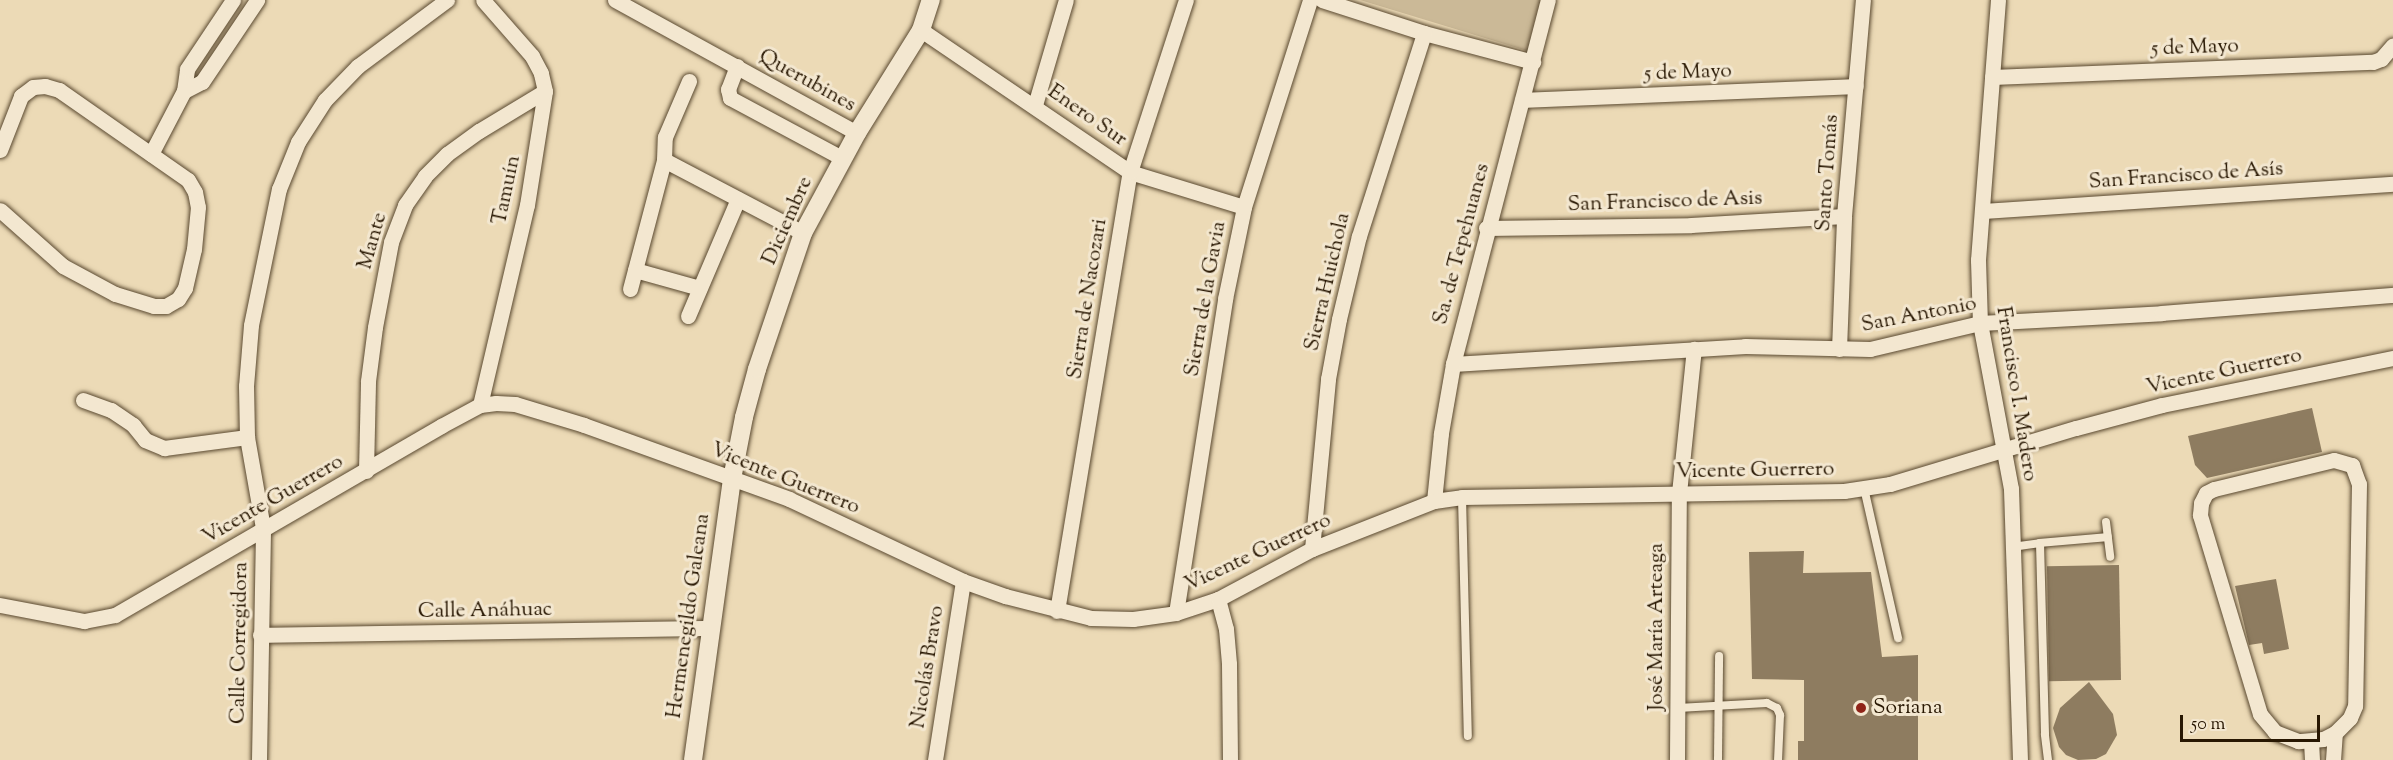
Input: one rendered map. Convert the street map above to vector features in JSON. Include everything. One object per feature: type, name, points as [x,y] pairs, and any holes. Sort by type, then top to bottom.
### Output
[{"type":"street","points":[[151,154],[184,91],[187,69],[233,0]]},
{"type":"street","points":[[184,91],[202,82],[257,0]]},
{"type":"street","name":"Calle Corregidora","points":[[259,760],[263,528],[247,437],[246,386],[251,325],[279,189],[298,142],[325,100],[358,66],[447,0]]},
{"type":"street","name":"Tamuín","points":[[480,405],[527,205],[544,91],[541,73],[532,56],[483,0]]},
{"type":"street","name":"Querubines","points":[[615,0],[856,133]]},
{"type":"street","name":"Diciembre","points":[[732,479],[744,417],[803,233],[856,133],[921,30],[931,0]]},
{"type":"street","points":[[1035,105],[1066,0]]},
{"type":"street","name":"Sierra de Nacozari","points":[[1057,611],[1130,172],[1186,0]]},
{"type":"street","name":"Sierra de la Gavia","points":[[1176,613],[1225,299],[1244,207],[1310,0]]},
{"type":"street","points":[[1322,0],[1424,33],[1533,62]]},
{"type":"street","name":"Sa. de Tepehuanes","points":[[1434,501],[1441,433],[1453,364],[1486,228],[1548,0]]},
{"type":"street","name":"Santo Tomás","points":[[1839,349],[1844,216],[1863,0]]},
{"type":"street","name":"Francisco I. Madero","points":[[1998,0],[1978,260],[1980,323],[2011,489],[2020,760]]},
{"type":"street","name":"Enero Sur","points":[[921,30],[1035,105],[1130,172],[1244,207]]},
{"type":"street","name":"Sierra Huichola","points":[[1312,549],[1328,379],[1339,319],[1359,236],[1424,33]]},
{"type":"street","name":"5 de Mayo","points":[[1992,77],[2373,62],[2382,58],[2393,45]]},
{"type":"street","name":"Querubines","points":[[737,66],[728,89],[730,98],[842,158]]},
{"type":"street","points":[[630,289],[664,160],[665,137],[689,81]]},
{"type":"street","points":[[0,150],[21,96],[33,87],[45,86],[59,90],[188,180],[195,192],[198,207],[194,249],[185,288],[178,299],[166,306],[154,306],[115,294],[85,280],[63,266],[0,210]]},
{"type":"street","name":"5 de Mayo","points":[[1522,100],[1856,86]]},
{"type":"street","name":"Mante","points":[[366,471],[368,381],[375,327],[392,242],[405,206],[425,176],[447,154],[479,131],[544,91]]},
{"type":"street","points":[[664,160],[803,233]]},
{"type":"street","name":"San Francisco de Asís","points":[[1983,211],[2393,184]]},
{"type":"street","points":[[688,316],[738,199]]},
{"type":"street","name":"San Francisco de Asis","points":[[1486,228],[1691,225],[1844,216]]},
{"type":"street","points":[[635,270],[700,288]]},
{"type":"street","name":"San Antonio","points":[[1453,364],[1745,346],[1870,349],[1897,345],[1980,323],[2162,313],[2393,295]]},
{"type":"street","name":"José María Arteaga","points":[[1677,760],[1679,493],[1694,349]]},
{"type":"street","name":"Vicente Guerrero","points":[[0,605],[84,621],[100,620],[114,615],[183,578],[263,528],[480,405],[515,404],[549,413],[789,499],[963,581],[1057,611],[1102,618],[1132,619],[1176,613],[1218,598],[1312,549],[1434,501],[1462,497],[1844,491],[1890,484],[2004,449],[2162,405],[2393,358]]},
{"type":"street","points":[[83,400],[111,410],[132,425],[145,440],[164,448],[247,437]]},
{"type":"street","points":[[2334,460],[2352,465],[2359,484],[2355,706],[2350,718],[2335,733],[2311,741],[2298,741],[2275,732],[2260,714],[2200,515],[2206,494],[2214,489],[2334,460]]},
{"type":"street","name":"Hermenegildo Galeana","points":[[693,760],[732,479]]},
{"type":"street","name":"Nicolás Bravo","points":[[935,760],[963,581]]},
{"type":"street","points":[[1218,598],[1226,629],[1229,664],[1230,760]]},
{"type":"street","name":"Calle Anáhuac","points":[[260,635],[711,628]]},
{"type":"street","points":[[2333,760],[2335,733]]},
{"type":"street","points":[[2311,741],[2312,760]]},
{"type":"lane","points":[[1864,488],[1898,638]]},
{"type":"lane","points":[[1462,497],[1468,736]]},
{"type":"lane","points":[[2106,522],[2110,558]]},
{"type":"lane","points":[[2012,547],[2108,537]]},
{"type":"lane","points":[[2040,543],[2045,734],[2048,760]]},
{"type":"lane","points":[[1718,760],[1719,656]]},
{"type":"lane","points":[[1678,708],[1767,703],[1776,708],[1780,715],[1778,760]]},
{"type":"shaded area","points":[[1360,0],[1541,0],[1528,51]]},
{"type":"building","points":[[2312,408],[2322,452],[2207,478],[2195,465],[2188,436]]},
{"type":"building","points":[[1804,551],[1803,573],[1871,572],[1882,657],[1918,655],[1918,760],[1798,760],[1798,741],[1804,741],[1804,680],[1752,679],[1749,552]]},
{"type":"building","points":[[2119,565],[2121,680],[2049,681],[2047,566]]},
{"type":"building","points":[[2276,579],[2289,649],[2264,654],[2262,643],[2249,645],[2235,586]]},
{"type":"building","points":[[2089,682],[2113,714],[2117,735],[2106,754],[2096,759],[2078,760],[2066,755],[2059,747],[2053,728],[2060,708]]},
{"type":"place","name":"Soriana","points":[[1861,708]]}]
